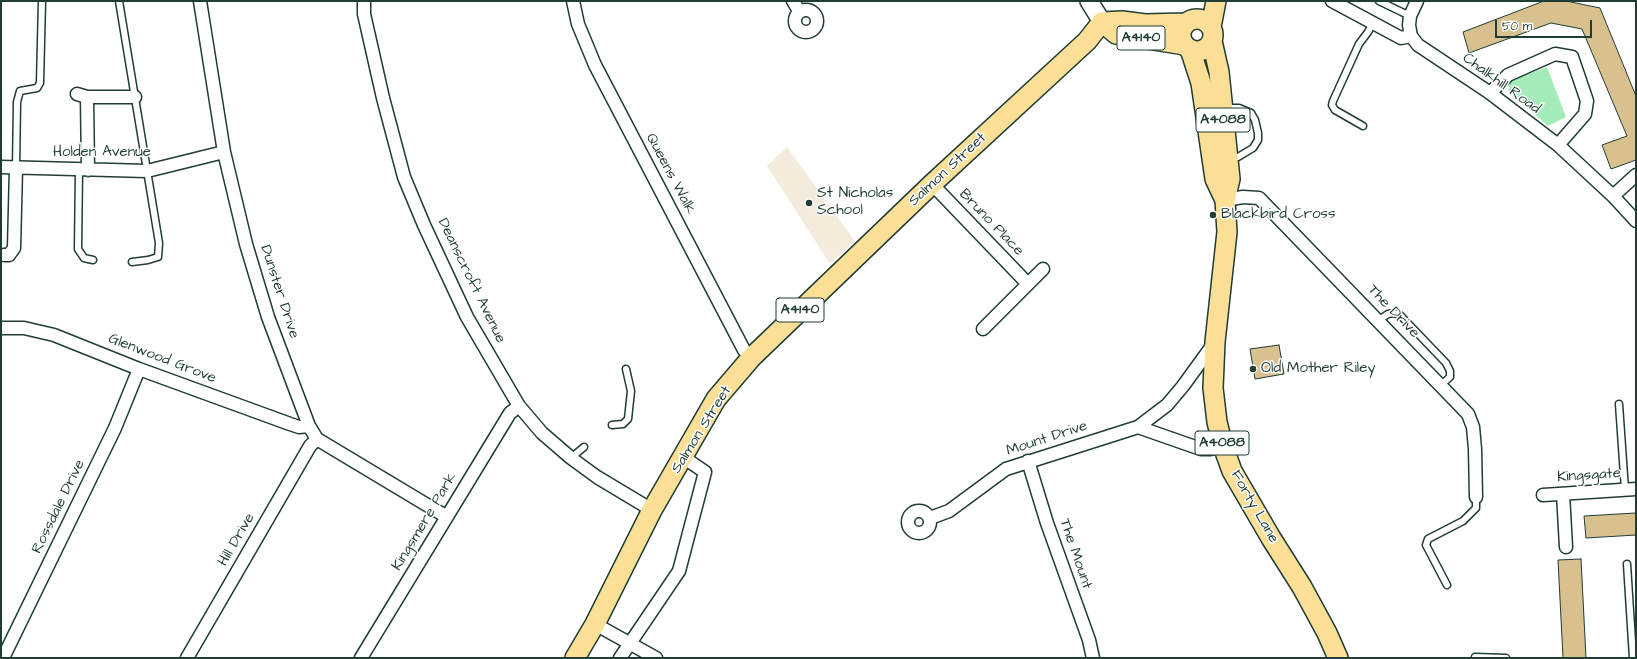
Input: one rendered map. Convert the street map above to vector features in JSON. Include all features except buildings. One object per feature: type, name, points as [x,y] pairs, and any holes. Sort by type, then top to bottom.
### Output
[{"type":"main road","points":[[1089,1],[1102,22]]},
{"type":"main road","points":[[1188,22],[1202,20],[1207,22],[1212,34],[1208,46],[1202,50],[1196,51],[1188,47],[1182,40],[1181,34],[1188,22],[1203,1]]},
{"type":"main road","name":"A4088","points":[[1212,34],[1216,1]]},
{"type":"main road","name":"Salmon Street","points":[[575,658],[595,624],[652,510],[716,399],[751,358],[932,184],[1087,42],[1102,22]]},
{"type":"main road","name":"A4140","points":[[1102,22],[1145,24],[1188,22]]},
{"type":"main road","name":"A4140","points":[[1102,22],[1116,34],[1188,47]]},
{"type":"main road","name":"Forty Lane","points":[[1212,34],[1219,72],[1230,179],[1224,200]]},
{"type":"main road","name":"Forty Lane","points":[[1188,47],[1201,83],[1215,179],[1224,200],[1227,232],[1215,342],[1213,388],[1217,422],[1232,472],[1302,587],[1338,658]]},
{"type":"street","name":"Dunster Drive","points":[[200,1],[224,152],[246,244],[268,316],[310,426],[317,439]]},
{"type":"street","name":"Deanscroft Avenue","points":[[364,1],[364,14],[383,98],[404,177],[424,225],[468,318],[519,406],[542,433],[571,458],[597,477],[652,510]]},
{"type":"street","name":"Queens Walk","points":[[573,1],[578,24],[596,65],[744,350],[751,358]]},
{"type":"street","points":[[793,1],[799,11]]},
{"type":"street","points":[[1332,1],[1374,22],[1401,38],[1411,36],[1409,26],[1410,16],[1417,1]]},
{"type":"street","name":"Chalkhill Road","points":[[1411,36],[1418,45],[1490,93],[1558,145],[1614,196],[1636,221]]},
{"type":"street","points":[[1490,93],[1508,75],[1555,54],[1572,57],[1587,102],[1585,114],[1558,145]]},
{"type":"street","points":[[84,170],[82,96],[135,97]]},
{"type":"street","name":"Holden Avenue","points":[[1,167],[147,171],[224,152]]},
{"type":"street","points":[[4,255],[9,255],[14,248],[16,168]]},
{"type":"street","points":[[1614,196],[1636,175]]},
{"type":"street","name":"Bruno Place","points":[[932,184],[1028,284]]},
{"type":"street","name":"The Drive","points":[[1224,200],[1243,197],[1259,198],[1379,320],[1468,414],[1473,427],[1477,465],[1476,497]]},
{"type":"street","points":[[983,329],[1043,269]]},
{"type":"street","name":"Glenwood Grove","points":[[1,328],[24,328],[54,335],[140,369],[290,424],[299,427],[310,426]]},
{"type":"street","name":"Mount Drive","points":[[930,518],[949,511],[1006,469],[1138,427],[1167,405],[1183,386],[1215,342]]},
{"type":"street","name":"Rossdale Drive","points":[[3,658],[116,428],[140,369]]},
{"type":"street","name":"Kingsmere Park","points":[[361,658],[510,413],[519,406]]},
{"type":"street","points":[[1138,427],[1201,449],[1210,449],[1223,446]]},
{"type":"street","points":[[317,439],[447,517]]},
{"type":"street","name":"Hill Drive","points":[[187,658],[310,446],[317,439]]},
{"type":"street","points":[[620,658],[679,571],[705,472],[683,457]]},
{"type":"street","name":"The Mount","points":[[1028,461],[1047,523],[1089,640],[1093,658]]},
{"type":"street","name":"Kingsgate","points":[[1543,495],[1630,489]]},
{"type":"street","points":[[1563,494],[1566,547]]},
{"type":"street","points":[[595,624],[630,642],[656,658]]},
{"type":"lane","points":[[16,168],[17,102],[20,91],[37,88],[40,83],[42,1]]},
{"type":"lane","points":[[119,1],[159,243],[158,256],[148,260],[132,262]]},
{"type":"lane","points":[[1379,1],[1410,16]]},
{"type":"lane","points":[[1363,126],[1335,110],[1332,100],[1358,44],[1374,22]]},
{"type":"lane","points":[[1222,108],[1239,108],[1251,113],[1255,120],[1258,133],[1257,143],[1252,148],[1238,156],[1227,159]]},
{"type":"lane","points":[[84,170],[78,250],[84,258],[93,260]]},
{"type":"lane","points":[[1379,320],[1388,314],[1394,313],[1400,315],[1446,363],[1450,371],[1450,378],[1441,385]]},
{"type":"lane","points":[[612,425],[623,424],[628,419],[631,391],[626,369]]},
{"type":"lane","points":[[1619,404],[1630,489]]},
{"type":"lane","points":[[571,458],[584,447]]},
{"type":"lane","points":[[1447,585],[1426,545],[1428,539],[1463,521],[1476,508],[1476,497]]},
{"type":"lane","points":[[1627,564],[1633,658]]},
{"type":"lane","points":[[1476,657],[1506,658]]},
{"type":"shaded area","name":"St Nicholas School","points":[[787,147],[855,241],[830,264],[767,166]]},
{"type":"green space","points":[[1547,67],[1566,117],[1548,126],[1508,91],[1510,81]]},
{"type":"place","name":"St Nicholas School","points":[[809,203]]},
{"type":"place","name":"Blackbird Cross","points":[[1213,215]]},
{"type":"place","name":"Old Mother Riley","points":[[1253,369]]}]
